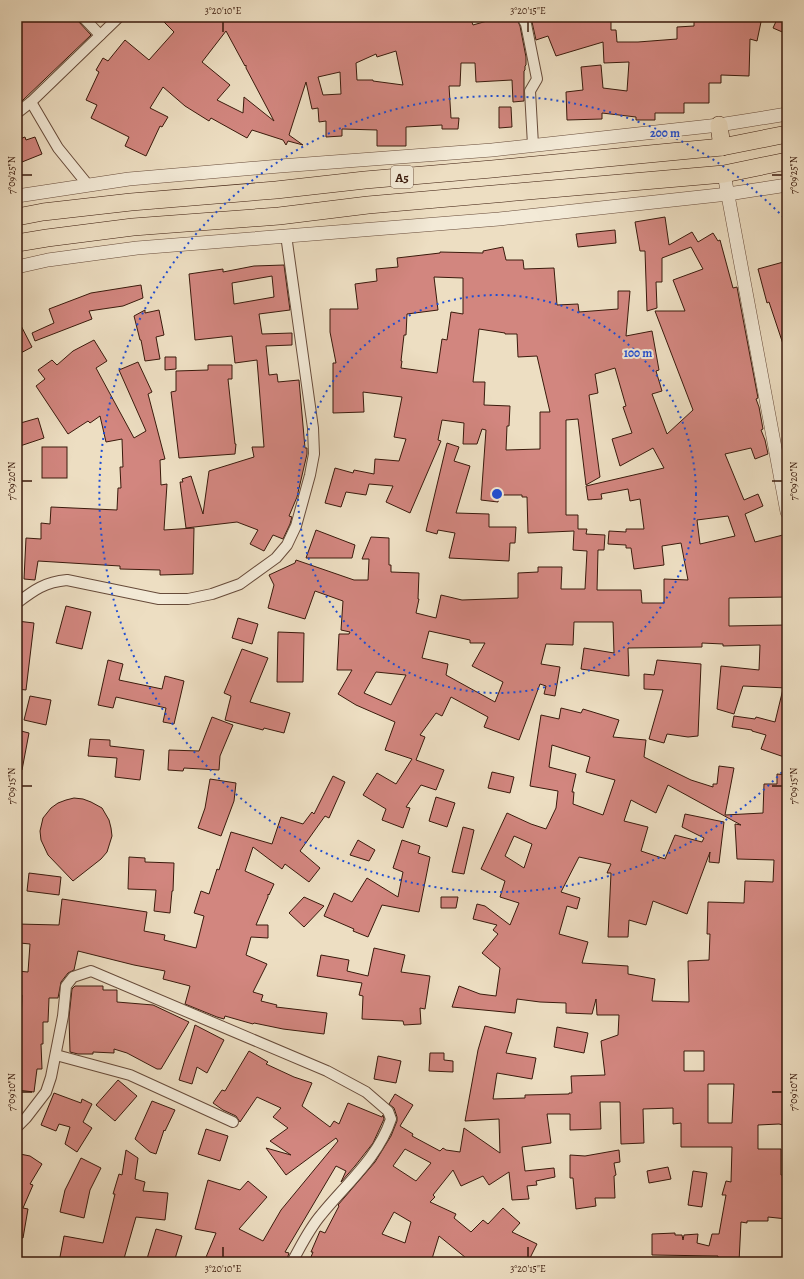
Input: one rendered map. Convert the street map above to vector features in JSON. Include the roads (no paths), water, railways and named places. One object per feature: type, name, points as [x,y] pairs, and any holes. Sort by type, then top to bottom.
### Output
[{"type":"highway","points":[[719,125],[722,147]]},
{"type":"highway","name":"A5","points":[[17,217],[43,212],[131,202],[276,190],[365,180],[722,147],[787,134]]},
{"type":"highway","name":"A5","points":[[17,243],[133,228],[279,216],[368,205],[724,174],[787,160]]},
{"type":"street","points":[[83,17],[100,35]]},
{"type":"street","points":[[17,113],[31,102],[118,17]]},
{"type":"street","points":[[522,17],[526,24],[537,79],[530,91],[533,145]]},
{"type":"street","points":[[31,102],[58,148],[88,185]]},
{"type":"street","points":[[17,196],[129,179],[533,145],[719,125],[787,114]]},
{"type":"street","points":[[724,174],[787,512]]},
{"type":"street","points":[[17,267],[48,260],[137,248],[499,219],[728,194],[787,185]]},
{"type":"street","points":[[17,603],[43,585],[56,581],[67,580],[159,599],[194,598],[212,594],[240,584],[276,558],[287,545],[296,526],[310,475],[314,454],[313,428],[286,235]]},
{"type":"street","points":[[17,1127],[46,1092],[56,1055],[63,1016],[66,986],[73,977],[91,971],[327,1071],[366,1092],[388,1111],[391,1119],[381,1143],[352,1181],[320,1216],[292,1262]]},
{"type":"street","points":[[56,1055],[130,1074],[232,1122]]}]
